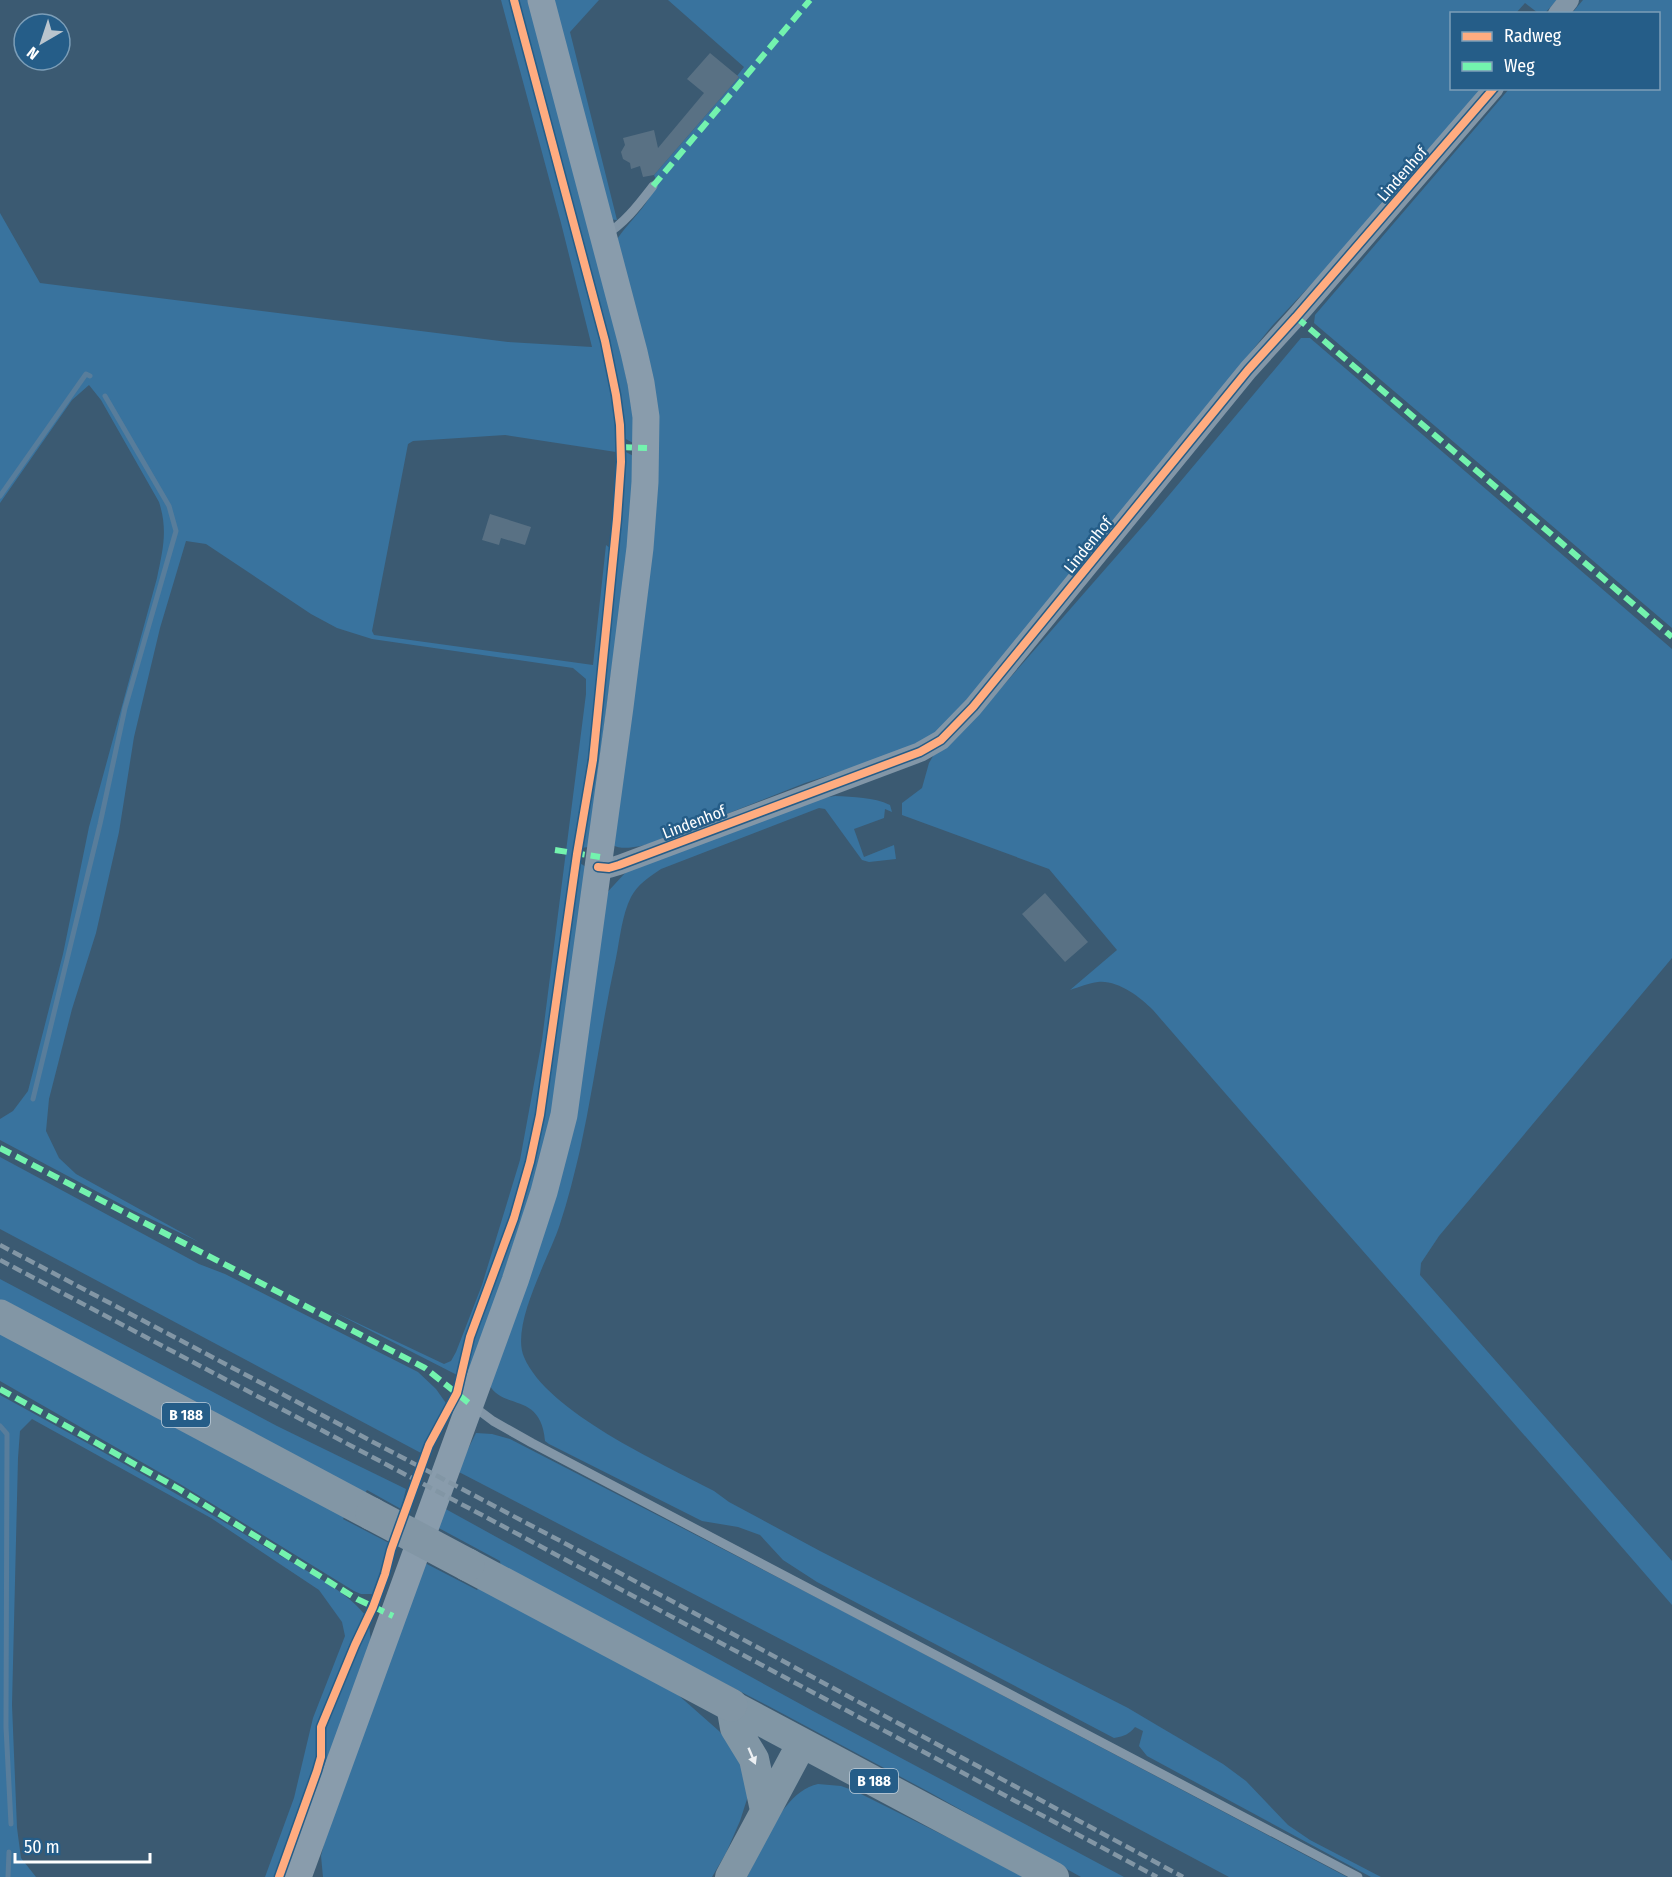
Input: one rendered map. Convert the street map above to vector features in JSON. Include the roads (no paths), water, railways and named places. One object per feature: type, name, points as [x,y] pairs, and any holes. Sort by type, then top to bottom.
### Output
[{"type":"highway","name":"B 188","points":[[0,1316],[731,1705]]},
{"type":"main road","points":[[298,1877],[471,1404],[531,1234],[555,1153],[569,1083],[640,548],[647,434],[641,383],[541,0]]},
{"type":"main road","points":[[731,1705],[735,1728],[754,1759],[765,1810]]},
{"type":"main road","name":"B 188","points":[[731,1705],[1054,1877]]},
{"type":"main road","points":[[730,1877],[802,1743]]},
{"type":"street","points":[[1560,12],[1569,0]]},
{"type":"street","name":"Lindenhof","points":[[598,867],[609,868],[619,865],[920,752],[941,740],[973,707],[1248,370],[1492,90]]},
{"type":"lane","points":[[603,237],[631,214],[653,186]]},
{"type":"lane","points":[[471,1404],[492,1421],[532,1443],[1358,1877]]},
{"type":"waterway","points":[[0,496],[86,374],[90,376]]},
{"type":"waterway","points":[[33,1099],[100,824],[125,708],[176,531],[169,506],[105,396]]},
{"type":"waterway","points":[[0,1426],[7,1434],[6,1727],[11,1824]]},
{"type":"waterway","points":[[8,1877],[9,1852]]},
{"type":"railway","points":[[0,1245],[568,1545],[1183,1877]]},
{"type":"railway","points":[[0,1260],[1157,1877]]}]
